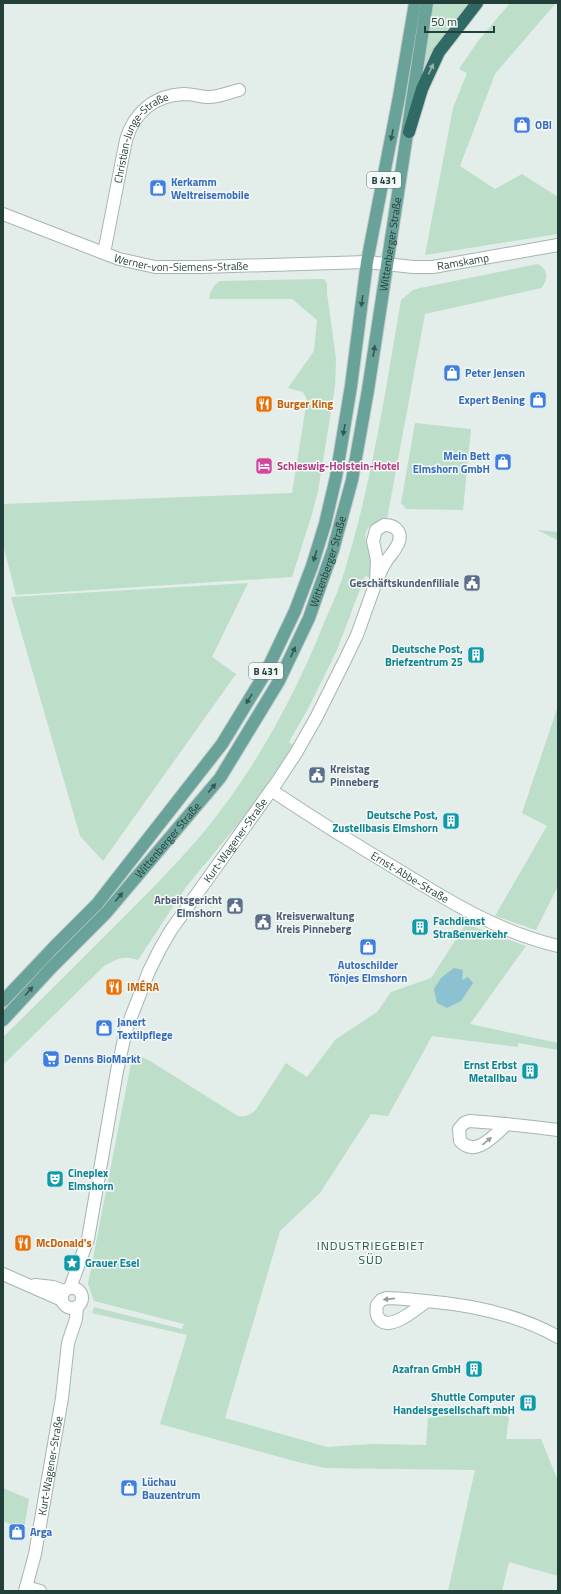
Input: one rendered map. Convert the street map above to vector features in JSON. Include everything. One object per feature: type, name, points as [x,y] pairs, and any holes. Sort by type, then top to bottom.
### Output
[{"type":"highway","points":[[409,132],[422,89],[439,52],[477,3]]},
{"type":"main road","name":"Wittenberger Straße","points":[[3,1000],[97,904],[222,744],[266,672],[295,611],[312,566],[325,524],[336,477],[350,394],[367,262],[399,97],[415,3]]},
{"type":"main road","name":"Wittenberger Straße","points":[[3,1020],[52,967],[106,913],[220,778],[279,681],[309,618],[326,572],[352,480],[409,132],[427,3]]},
{"type":"street","name":"Christian-Junge-Straße","points":[[104,253],[126,140],[138,116],[152,103],[168,96],[185,94],[210,97],[239,90]]},
{"type":"street","name":"Werner-von-Siemens-Straße","points":[[3,214],[104,253],[138,264],[168,268],[367,262]]},
{"type":"street","name":"Ramskamp","points":[[367,262],[413,267],[432,267],[558,245]]},
{"type":"street","name":"Kurt-Wagener-Straße","points":[[25,1589],[37,1544],[62,1398],[68,1343],[70,1297],[86,1246],[126,1030],[144,981],[171,930],[296,753],[334,685],[357,635],[376,582]]},
{"type":"street","name":"Ernst-Abbe-Straße","points":[[271,790],[353,844],[460,908],[523,937],[558,946]]},
{"type":"street","points":[[507,1124],[558,1130]]},
{"type":"street","points":[[3,1274],[26,1284],[70,1297]]},
{"type":"street","points":[[427,1301],[455,1304],[485,1310],[529,1324],[558,1337]]},
{"type":"street","points":[[25,1589],[40,1591]]},
{"type":"green space","points":[[419,3],[423,3],[402,147],[399,146]]},
{"type":"green space","points":[[430,3],[468,3],[435,46],[423,69],[421,69]]},
{"type":"green space","points":[[510,3],[556,3],[495,74],[460,166],[495,189],[522,174],[558,197],[558,234],[425,255],[453,108],[467,73],[459,69],[478,41]]},
{"type":"green space","points":[[538,264],[544,269],[546,275],[544,285],[541,288],[425,314],[387,519],[375,523],[368,528],[366,535],[366,542],[371,559],[372,578],[365,576],[337,650],[309,707],[289,742],[294,746],[267,789],[186,887],[138,960],[120,958],[104,966],[3,1065],[3,1037],[144,897],[203,833],[222,809],[256,759],[286,706],[300,679],[336,596],[352,545],[376,441],[401,300],[413,290],[420,288]]},
{"type":"green space","points":[[324,279],[327,283],[336,359],[335,387],[318,491],[292,577],[16,595],[3,544],[3,504],[292,493],[307,400],[303,392],[288,388],[314,351],[317,320],[292,299],[209,299],[213,288],[220,281]]},
{"type":"green space","points":[[415,423],[471,429],[463,510],[406,509],[401,503]]},
{"type":"green space","points":[[537,530],[558,532],[558,540]]},
{"type":"green space","points":[[248,583],[212,657],[236,674],[103,861],[80,836],[11,597]]},
{"type":"green space","points":[[558,706],[558,886],[536,930],[495,916],[547,826],[522,813]]},
{"type":"green space","points":[[466,924],[526,946],[470,1024],[558,1043],[558,1050],[518,1043],[518,1047],[432,1036],[388,1116],[371,1114],[320,1193],[280,1231],[225,1418],[327,1447],[372,1444],[426,1445],[428,1418],[490,1411],[509,1417],[506,1439],[541,1439],[558,1481],[558,1576],[509,1562],[502,1591],[448,1591],[475,1470],[325,1468],[160,1424],[187,1335],[92,1313],[94,1307],[182,1329],[184,1324],[94,1301],[88,1284],[133,1053],[150,1061],[238,1116],[249,1115],[257,1108],[286,1063],[307,1077],[336,1039],[377,1012],[391,992],[431,978]]},
{"type":"green space","points":[[3,1488],[29,1499],[24,1530],[3,1521]]},
{"type":"water","points":[[454,968],[463,970],[462,980],[468,977],[473,983],[461,1001],[447,1008],[437,1003],[434,989],[441,978]]},
{"type":"place","name":"OBI","points":[[522,125]]},
{"type":"place","name":"Kerkamm Weltreisemobile","points":[[158,188]]},
{"type":"place","name":"Peter Jensen","points":[[452,373]]},
{"type":"place","name":"Expert Bening","points":[[538,400]]},
{"type":"place","name":"Burger King","points":[[264,404]]},
{"type":"place","name":"Mein Bett Elmshorn GmbH","points":[[503,462]]},
{"type":"place","name":"Schleswig-Holstein-Hotel","points":[[264,466]]},
{"type":"place","name":"Geschäftskundenfiliale","points":[[472,583]]},
{"type":"place","name":"Deutsche Post, Briefzentrum 25","points":[[476,655]]},
{"type":"place","name":"Kreistag Pinneberg","points":[[317,775]]},
{"type":"place","name":"Deutsche Post, Zustellbasis Elmshorn","points":[[451,821]]},
{"type":"place","name":"Arbeitsgericht Elmshorn","points":[[235,906]]},
{"type":"place","name":"Kreisverwaltung Kreis Pinneberg","points":[[263,922]]},
{"type":"place","name":"Fachdienst Straßenverkehr","points":[[420,927]]},
{"type":"place","name":"Autoschilder Tönjes Elmshorn","points":[[368,947]]},
{"type":"place","name":"IMÉRA","points":[[114,987]]},
{"type":"place","name":"Janert Textilpflege","points":[[104,1028]]},
{"type":"place","name":"Denns BioMarkt","points":[[51,1059]]},
{"type":"place","name":"Ernst Erbst Metallbau","points":[[530,1071]]},
{"type":"place","name":"Cineplex Elmshorn","points":[[55,1179]]},
{"type":"place","name":"McDonald's","points":[[23,1243]]},
{"type":"place","name":"Grauer Esel","points":[[72,1263]]},
{"type":"place","name":"Azafran GmbH","points":[[474,1369]]},
{"type":"place","name":"Shuttle Computer Handelsgesellschaft mbH","points":[[528,1403]]},
{"type":"place","name":"Lüchau Bauzentrum","points":[[129,1488]]},
{"type":"place","name":"Arga","points":[[17,1532]]},
{"type":"district","name":"INDUSTRIEGEBIET SÜD","points":[[371,1253]]}]
